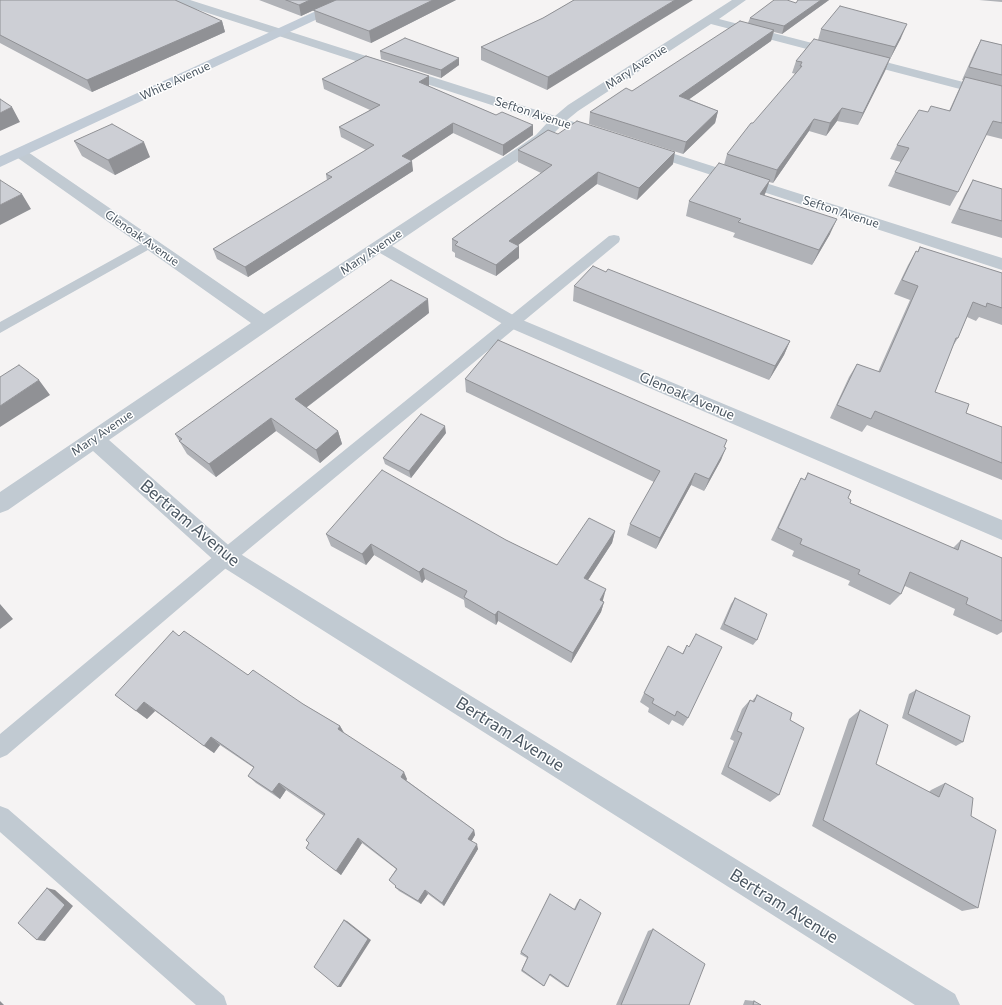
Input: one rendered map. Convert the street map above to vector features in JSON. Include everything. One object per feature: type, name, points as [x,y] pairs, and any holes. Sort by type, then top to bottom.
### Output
[{"type":"street","name":"Sefton Avenue","points":[[178,0],[579,128]]},
{"type":"street","name":"White Avenue","points":[[0,162],[350,0]]},
{"type":"street","name":"Mary Avenue","points":[[0,504],[264,324],[524,150],[541,138],[557,121],[740,0]]},
{"type":"street","points":[[709,20],[1002,96]]},
{"type":"street","name":"Sefton Avenue","points":[[631,145],[1002,264]]},
{"type":"street","name":"Glenoak Avenue","points":[[20,153],[264,324]]},
{"type":"street","name":"Glenoak Avenue","points":[[380,246],[514,323],[1002,530]]},
{"type":"street","name":"Bertram Avenue","points":[[94,439],[226,558],[944,1005]]},
{"type":"lane","points":[[0,748],[226,558],[514,323],[614,239]]},
{"type":"lane","points":[[0,328],[150,244]]},
{"type":"lane","points":[[0,818],[215,1005]]},
{"type":"building","points":[[0,0],[175,0],[222,21],[87,80],[0,35]]},
{"type":"building","points":[[286,0],[310,0],[299,5]]},
{"type":"building","points":[[336,0],[433,0],[369,31],[313,10]]},
{"type":"building","points":[[574,0],[675,0],[548,77],[481,47],[543,18]]},
{"type":"building","points":[[774,0],[787,0],[796,3],[798,0],[821,0],[784,26],[750,18]]},
{"type":"building","points":[[840,6],[907,24],[895,47],[821,29]]},
{"type":"building","points":[[740,21],[774,30],[679,96],[718,111],[686,142],[590,112],[626,88],[632,91]]},
{"type":"building","points":[[405,38],[459,58],[441,70],[380,51]]},
{"type":"building","points":[[814,39],[890,58],[863,113],[842,108],[830,123],[814,119],[777,170],[727,154],[751,123],[753,123],[802,66],[800,66],[802,62],[796,61]]},
{"type":"building","points":[[981,40],[1002,45],[1002,75],[969,67]]},
{"type":"building","points":[[366,56],[429,76],[419,82],[496,115],[502,112],[533,125],[503,145],[453,123],[402,156],[412,161],[245,267],[213,249],[332,177],[326,174],[374,145],[339,127],[380,105],[322,79]]},
{"type":"building","points":[[965,77],[1002,86],[1002,123],[993,121],[958,192],[895,172],[909,148],[897,145],[919,110],[928,112],[931,106],[950,111]]},
{"type":"building","points":[[0,99],[12,107],[0,113]]},
{"type":"building","points":[[577,121],[675,152],[639,188],[598,172],[509,241],[519,246],[496,265],[455,245],[458,242],[452,239],[552,165],[518,150],[548,130],[558,134]]},
{"type":"building","points":[[112,124],[144,142],[108,160],[74,141]]},
{"type":"building","points":[[719,163],[770,180],[760,194],[837,219],[819,250],[738,222],[741,219],[689,201]]},
{"type":"building","points":[[0,180],[22,194],[0,205]]},
{"type":"building","points":[[973,180],[1002,189],[1002,221],[959,209]]},
{"type":"building","points":[[920,247],[1002,273],[1002,308],[987,303],[986,307],[973,302],[958,338],[956,338],[935,392],[969,404],[966,413],[1002,427],[1002,463],[875,411],[871,419],[837,405],[857,364],[880,372],[918,286],[902,280],[916,251],[918,252]]},
{"type":"building","points":[[593,266],[606,272],[608,269],[790,341],[775,366],[574,286]]},
{"type":"building","points":[[391,280],[428,299],[295,399],[338,431],[316,450],[271,418],[209,464],[179,441],[182,439],[175,434]]},
{"type":"building","points":[[498,340],[727,440],[724,447],[726,448],[709,479],[695,473],[660,538],[630,524],[660,471],[465,379]]},
{"type":"building","points":[[19,365],[39,380],[0,406],[0,377]]},
{"type":"building","points":[[421,414],[445,426],[409,471],[383,458]]},
{"type":"building","points":[[382,470],[506,540],[557,565],[589,518],[615,531],[584,578],[606,589],[600,600],[604,602],[573,653],[498,611],[495,615],[464,597],[467,591],[423,568],[419,572],[371,544],[362,554],[326,534]]},
{"type":"building","points":[[808,473],[851,491],[848,498],[851,500],[850,503],[958,550],[961,540],[1002,558],[1002,621],[966,604],[968,598],[910,572],[901,594],[858,574],[860,570],[800,544],[802,539],[778,528],[801,478],[805,480]]},
{"type":"building","points":[[735,598],[767,614],[757,640],[724,624]]},
{"type":"building","points":[[173,631],[179,636],[184,631],[248,675],[253,670],[303,704],[340,726],[338,729],[404,772],[401,777],[474,830],[468,839],[477,844],[442,903],[425,890],[418,901],[395,887],[396,886],[389,880],[397,869],[358,838],[336,871],[306,848],[309,843],[306,840],[325,814],[279,783],[272,792],[248,776],[254,767],[211,737],[204,746],[144,702],[136,711],[115,695]]},
{"type":"building","points":[[696,634],[722,647],[688,718],[677,711],[675,716],[652,703],[654,699],[644,693],[668,646],[683,654],[687,645],[689,647]]},
{"type":"building","points":[[916,690],[970,716],[963,742],[908,714]]},
{"type":"building","points":[[757,695],[792,713],[790,720],[804,728],[779,795],[728,767],[742,733],[737,731],[750,700],[754,702]]},
{"type":"building","points":[[860,710],[888,725],[876,764],[939,797],[945,783],[973,798],[971,816],[996,830],[978,908],[823,820]]},
{"type":"building","points":[[47,888],[65,905],[37,940],[18,923]]},
{"type":"building","points":[[550,894],[575,910],[580,899],[601,913],[568,987],[550,974],[544,986],[522,970],[528,957],[521,952]]},
{"type":"building","points":[[344,920],[368,939],[338,987],[314,967]]},
{"type":"building","points":[[653,929],[705,964],[689,1005],[621,1005]]},
{"type":"building","points":[[754,1001],[761,1005],[753,1005]]}]
